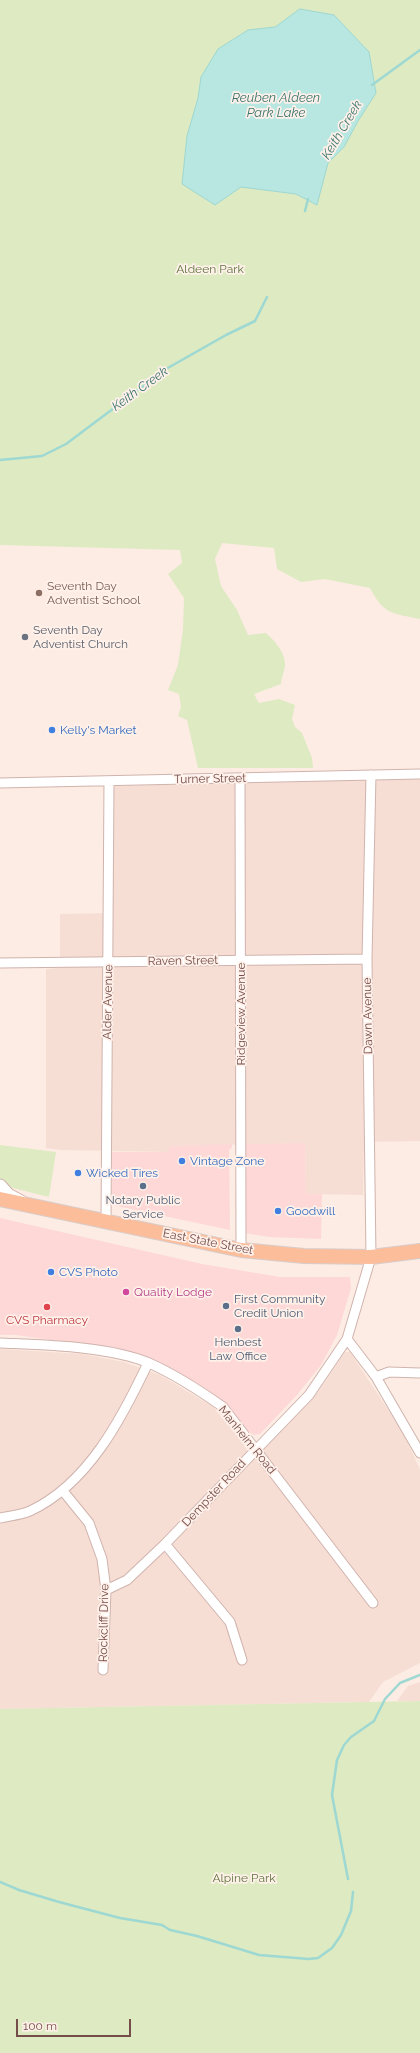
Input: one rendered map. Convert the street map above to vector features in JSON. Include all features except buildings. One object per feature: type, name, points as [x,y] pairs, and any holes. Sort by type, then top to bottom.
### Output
[{"type":"main road","points":[[0,1186],[8,1195],[22,1203]]},
{"type":"main road","name":"East State Street","points":[[0,1199],[241,1250],[304,1256],[371,1257],[420,1251]]},
{"type":"main road","points":[[0,1204],[22,1203]]},
{"type":"street","name":"Turner Street","points":[[0,783],[420,774]]},
{"type":"street","name":"Dawn Avenue","points":[[371,775],[367,960],[371,1257]]},
{"type":"street","name":"Ridgeview Avenue","points":[[240,778],[241,1250]]},
{"type":"street","name":"Alder Avenue","points":[[106,1222],[109,963],[109,781]]},
{"type":"street","name":"Raven Street","points":[[0,963],[367,960]]},
{"type":"street","name":"Dempster Road","points":[[106,1590],[127,1580],[165,1544],[310,1395],[347,1339],[371,1257]]},
{"type":"street","points":[[347,1339],[376,1377],[420,1453]]},
{"type":"street","name":"Manheim Road","points":[[0,1343],[85,1349],[125,1356],[148,1363],[189,1383],[222,1407],[256,1449],[373,1603]]},
{"type":"street","points":[[0,1518],[29,1511],[63,1491],[100,1448],[126,1409],[148,1363]]},
{"type":"street","points":[[376,1377],[389,1372],[420,1373]]},
{"type":"street","name":"Rockcliff Drive","points":[[63,1491],[89,1523],[102,1559],[106,1590],[103,1670]]},
{"type":"street","points":[[165,1544],[230,1622],[242,1660]]},
{"type":"shaded area","points":[[420,778],[420,1141],[364,1142],[363,1195],[306,1194],[305,1143],[169,1146],[169,1152],[60,1150],[46,1148],[46,969],[60,968],[60,914],[113,913],[112,791],[114,786]]},
{"type":"shaded area","points":[[305,1143],[306,1194],[322,1194],[321,1239],[270,1237],[244,1233],[243,1144]]},
{"type":"shaded area","points":[[232,1144],[232,1148],[229,1150],[230,1230],[112,1205],[112,1152],[169,1152],[169,1146]]},
{"type":"shaded area","points":[[0,1218],[202,1264],[280,1277],[350,1277],[351,1288],[337,1335],[321,1365],[297,1395],[260,1434],[254,1435],[248,1431],[229,1406],[205,1388],[158,1361],[121,1350],[16,1335],[0,1335]]},
{"type":"shaded area","points":[[0,1349],[83,1354],[124,1362],[160,1375],[212,1406],[239,1437],[253,1460],[319,1391],[345,1352],[350,1352],[404,1434],[420,1470],[420,1663],[383,1682],[369,1702],[0,1709]]},
{"type":"shaded area","points":[[420,1682],[420,1701],[397,1701],[408,1686]]},
{"type":"green space","name":"Aldeen Park","points":[[0,0],[420,0],[420,619],[396,614],[385,608],[375,597],[370,588],[325,579],[301,582],[277,569],[274,548],[222,543],[215,559],[221,586],[237,610],[248,635],[266,633],[276,643],[285,660],[281,684],[254,694],[259,703],[279,699],[295,705],[292,719],[295,727],[302,733],[312,758],[313,768],[198,768],[187,720],[178,716],[181,707],[179,694],[168,690],[178,665],[183,629],[184,598],[168,574],[182,563],[180,550],[0,545]]},
{"type":"green space","points":[[0,1145],[56,1152],[49,1197],[9,1187],[0,1181]]},
{"type":"green space","name":"Alpine Park","points":[[420,1701],[420,2053],[0,2053],[0,1709]]},
{"type":"water","name":"Reuben Aldeen Park Lake","points":[[300,9],[334,15],[369,52],[376,93],[358,121],[344,147],[328,163],[317,205],[296,194],[241,187],[215,205],[182,184],[187,136],[198,98],[201,77],[218,49],[248,30],[275,27]]},
{"type":"waterway","name":"Keith Creek","points":[[372,85],[420,50]]},
{"type":"waterway","name":"Keith Creek","points":[[305,211],[308,199]]},
{"type":"waterway","name":"Keith Creek","points":[[0,460],[42,456],[66,444],[166,369],[226,335],[255,321],[267,297]]},
{"type":"waterway","points":[[348,1879],[332,1795],[337,1760],[344,1745],[351,1737],[374,1721],[385,1699],[400,1683],[420,1675]]},
{"type":"waterway","points":[[0,1882],[19,1890],[59,1902],[120,1918],[162,1925],[170,1930],[197,1936],[259,1955],[309,1959],[318,1958],[332,1948],[341,1935],[351,1911],[353,1892]]},
{"type":"place","name":"Seventh Day Adventist School","points":[[39,593]]},
{"type":"place","name":"Seventh Day Adventist Church","points":[[25,637]]},
{"type":"place","name":"Kelly's Market","points":[[52,730]]},
{"type":"place","name":"Vintage Zone","points":[[182,1161]]},
{"type":"place","name":"Wicked Tires","points":[[78,1173]]},
{"type":"place","name":"Notary Public Service","points":[[143,1186]]},
{"type":"place","name":"Goodwill","points":[[278,1211]]},
{"type":"place","name":"CVS Photo","points":[[51,1272]]},
{"type":"place","name":"Quality Lodge","points":[[126,1292]]},
{"type":"place","name":"First Community Credit Union","points":[[226,1306]]},
{"type":"place","name":"CVS Pharmacy","points":[[47,1307]]},
{"type":"place","name":"Henbest Law Office","points":[[238,1329]]}]
